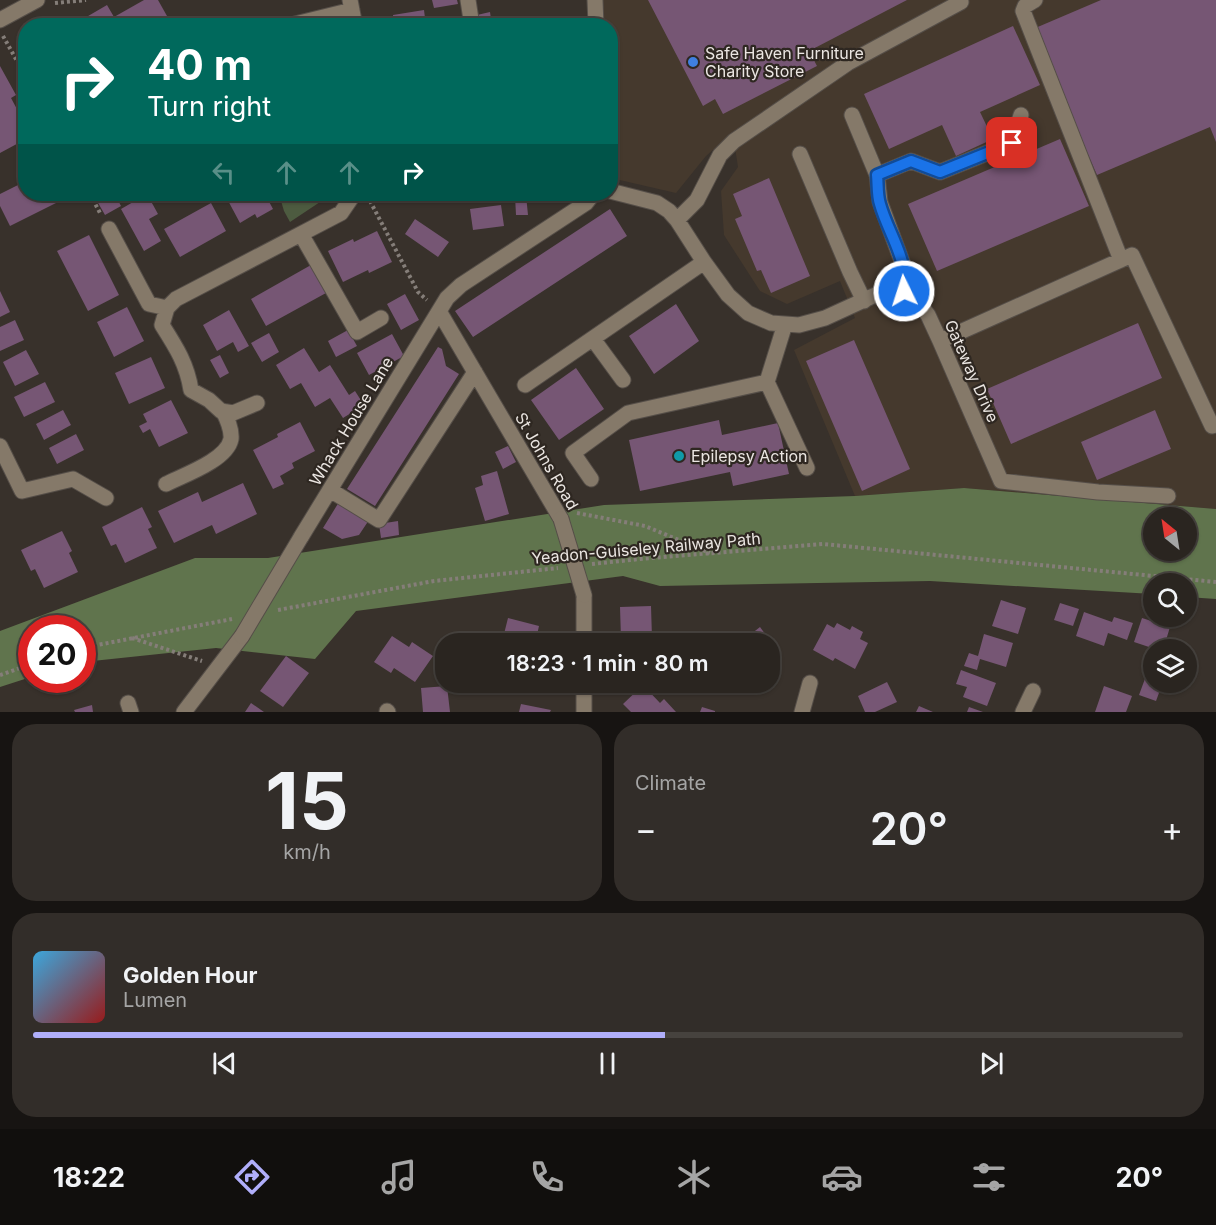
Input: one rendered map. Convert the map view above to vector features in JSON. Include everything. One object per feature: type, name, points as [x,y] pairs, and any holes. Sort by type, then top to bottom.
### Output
[{"type":"street","points":[[0,20],[37,0]]},
{"type":"street","points":[[468,0],[471,18]]},
{"type":"street","points":[[595,0],[596,18]]},
{"type":"street","points":[[677,220],[697,200],[720,156],[734,141],[848,63],[961,2],[960,0]]},
{"type":"street","points":[[1035,0],[1025,6],[1023,11],[1121,260]]},
{"type":"street","points":[[324,18],[352,12]]},
{"type":"street","points":[[618,193],[657,203],[669,211],[728,295],[748,313],[771,323],[799,325],[864,301],[884,291],[904,291],[904,267],[879,202],[877,175],[852,115]]},
{"type":"street","points":[[877,175],[911,161],[940,172],[1012,143],[1021,115]]},
{"type":"street","points":[[800,154],[864,301]]},
{"type":"street","points":[[257,404],[233,413],[220,411],[209,400],[191,390],[189,375],[181,356],[162,325],[167,308],[176,299],[341,213],[349,201]]},
{"type":"street","name":"Whack House Lane","points":[[184,712],[242,636],[447,298],[461,285],[588,201]]},
{"type":"street","points":[[109,230],[149,304],[167,308]]},
{"type":"street","points":[[301,234],[357,332],[381,318]]},
{"type":"street","points":[[939,341],[1132,255],[1212,426],[1216,425]]},
{"type":"street","points":[[525,385],[704,262]]},
{"type":"street","name":"Gateway Drive","points":[[904,291],[917,301],[928,315],[1001,481],[1098,492],[1168,496]]},
{"type":"street","name":"St Johns Road","points":[[439,311],[558,514],[584,595],[584,633]]},
{"type":"street","points":[[785,324],[767,382],[807,468]]},
{"type":"street","points":[[593,339],[622,380]]},
{"type":"street","points":[[330,490],[379,520],[475,372]]},
{"type":"street","points":[[591,479],[573,453],[628,413],[767,382]]},
{"type":"street","points":[[166,484],[214,459],[226,449],[231,437],[229,423],[223,411]]},
{"type":"street","points":[[0,446],[22,491],[73,479],[106,498]]},
{"type":"street","points":[[802,712],[810,683]]},
{"type":"street","points":[[1023,712],[1033,691]]},
{"type":"street","points":[[584,693],[584,712]]},
{"type":"path","points":[[0,31],[18,63]]},
{"type":"path","points":[[370,201],[418,292],[439,311]]},
{"type":"path","points":[[558,514],[645,526],[711,553]]},
{"type":"path","name":"Yeadon-Guiseley Railway Path","points":[[581,565],[823,544],[1216,582]]},
{"type":"path","name":"Yeadon-Guiseley Railway Path","points":[[271,612],[434,581],[558,568]]},
{"type":"path","points":[[96,645],[236,618]]},
{"type":"path","points":[[131,638],[220,666]]},
{"type":"path","points":[[0,675],[18,669]]},
{"type":"shaded area","points":[[600,0],[1216,0],[1216,509],[964,488],[855,496],[794,350],[855,318],[840,281],[787,304],[760,291],[724,235],[721,191],[738,167],[734,141],[729,136],[706,156],[676,193],[618,180],[618,18],[601,18]]},
{"type":"green space","points":[[281,201],[322,201],[290,222]]},
{"type":"green space","points":[[964,488],[1192,507],[1143,507],[1143,561],[1197,561],[1197,507],[1216,509],[1216,599],[1197,598],[1197,573],[1143,573],[1143,593],[930,581],[660,586],[623,576],[356,611],[315,659],[216,648],[96,661],[96,615],[43,615],[195,558],[268,558],[604,505],[855,496]]},
{"type":"green space","points":[[18,624],[18,681],[0,687],[0,631]]},
{"type":"building","points":[[144,0],[158,0],[167,16],[164,18],[85,18],[107,5],[114,17]]},
{"type":"building","points":[[432,0],[457,0],[458,4],[434,8]]},
{"type":"building","points":[[648,0],[907,0],[809,51],[817,66],[723,114],[715,99],[703,106]]},
{"type":"building","points":[[1101,0],[1216,0],[1216,142],[1210,127],[1097,175],[1033,29]]},
{"type":"building","points":[[424,10],[425,18],[393,18],[393,15]]},
{"type":"building","points":[[490,12],[491,18],[478,18],[477,15]]},
{"type":"building","points":[[1013,26],[1040,85],[980,112],[993,139],[956,156],[942,125],[889,149],[864,94]]},
{"type":"building","points":[[0,66],[16,95],[11,98],[18,111],[18,143],[0,153]]},
{"type":"building","points":[[1060,139],[1089,206],[937,271],[908,204]]},
{"type":"building","points":[[769,178],[810,276],[771,293],[761,270],[757,271],[735,219],[742,216],[733,194]]},
{"type":"building","points":[[18,185],[18,201],[60,201],[10,226],[0,206],[0,194]]},
{"type":"building","points":[[97,201],[118,201],[121,206],[105,215]]},
{"type":"building","points":[[135,201],[151,201],[158,214],[149,219],[161,241],[144,251],[121,209]]},
{"type":"building","points":[[228,201],[269,201],[273,209],[257,218],[255,214],[240,223]]},
{"type":"building","points":[[515,201],[527,201],[528,215],[516,215]]},
{"type":"building","points":[[211,203],[226,231],[180,257],[164,229]]},
{"type":"building","points":[[501,205],[504,226],[473,230],[470,209]]},
{"type":"building","points":[[610,209],[627,236],[473,337],[455,311]]},
{"type":"building","points":[[415,219],[449,242],[438,257],[405,234]]},
{"type":"building","points":[[377,231],[392,262],[343,282],[328,251]]},
{"type":"building","points":[[89,235],[119,295],[88,311],[57,251]]},
{"type":"building","points":[[311,265],[326,293],[266,326],[251,299]]},
{"type":"building","points":[[0,291],[10,312],[0,317]]},
{"type":"building","points":[[405,294],[419,320],[401,330],[387,304]]},
{"type":"building","points":[[676,304],[699,341],[654,374],[629,336]]},
{"type":"building","points":[[127,307],[144,341],[114,357],[97,322]]},
{"type":"building","points":[[229,310],[249,346],[238,352],[233,342],[217,351],[203,325]]},
{"type":"building","points":[[15,320],[24,340],[0,351],[0,327]]},
{"type":"building","points":[[1138,323],[1162,378],[1011,444],[987,389]]},
{"type":"building","points":[[348,330],[357,346],[336,357],[328,341]]},
{"type":"building","points":[[269,333],[279,352],[262,362],[251,343]]},
{"type":"building","points":[[392,334],[404,356],[369,375],[357,353]]},
{"type":"building","points":[[854,340],[910,469],[862,491],[806,361]]},
{"type":"building","points":[[438,347],[442,349],[446,366],[459,374],[375,506],[347,489]]},
{"type":"building","points":[[304,348],[319,372],[330,365],[349,395],[355,391],[364,405],[343,418],[330,398],[315,407],[301,383],[290,389],[276,365]]},
{"type":"building","points":[[26,350],[39,374],[15,386],[3,362]]},
{"type":"building","points":[[220,355],[229,373],[220,378],[210,360]]},
{"type":"building","points":[[151,357],[165,388],[129,404],[115,373]]},
{"type":"building","points":[[576,368],[604,409],[559,440],[531,400]]},
{"type":"building","points":[[45,382],[55,402],[24,417],[14,397]]},
{"type":"building","points":[[171,400],[188,433],[159,447],[150,429],[143,433],[139,426],[147,422],[143,414]]},
{"type":"building","points":[[63,410],[71,425],[44,440],[36,424]]},
{"type":"building","points":[[1155,410],[1171,449],[1097,480],[1081,442]]},
{"type":"building","name":"Epilepsy Action","points":[[719,420],[722,435],[778,423],[789,474],[733,486],[730,472],[640,491],[629,440]]},
{"type":"building","points":[[300,422],[315,451],[292,463],[294,468],[280,476],[284,484],[273,489],[253,450]]},
{"type":"building","points":[[76,434],[84,450],[57,464],[49,448]]},
{"type":"building","points":[[508,446],[516,462],[503,469],[495,452]]},
{"type":"building","points":[[497,471],[509,514],[485,521],[475,488],[483,485],[481,476]]},
{"type":"building","points":[[243,483],[257,514],[216,534],[212,525],[174,543],[158,511],[198,492],[202,502]]},
{"type":"building","points":[[339,502],[369,520],[359,535],[342,539],[323,528]]},
{"type":"building","points":[[142,507],[152,527],[148,529],[157,548],[125,563],[116,544],[111,546],[102,527]]},
{"type":"building","points":[[398,521],[399,535],[381,538],[379,524]]},
{"type":"building","points":[[62,531],[72,551],[69,553],[78,572],[44,588],[35,569],[31,571],[21,550]]},
{"type":"building","points":[[1001,600],[1026,608],[1018,634],[992,626]]},
{"type":"building","points":[[1060,603],[1079,609],[1073,626],[1054,620]]},
{"type":"building","points":[[651,606],[652,633],[621,633],[620,607]]},
{"type":"building","points":[[1084,612],[1112,622],[1114,617],[1133,623],[1127,640],[1108,633],[1104,646],[1076,636]]},
{"type":"building","points":[[508,618],[539,626],[537,633],[504,633]]},
{"type":"building","points":[[1142,618],[1143,627],[1170,627],[1166,639],[1143,639],[1143,645],[1134,642]]},
{"type":"building","points":[[837,623],[850,630],[852,626],[863,632],[860,639],[868,643],[855,669],[813,650],[827,624],[834,628]]},
{"type":"building","points":[[760,627],[764,633],[752,633]]},
{"type":"building","points":[[984,634],[1013,643],[1006,667],[980,659],[977,670],[964,666],[969,653],[978,656]]},
{"type":"building","points":[[392,636],[409,647],[412,642],[433,656],[415,682],[394,668],[391,673],[374,662]]},
{"type":"building","points":[[286,656],[309,673],[283,707],[260,691]]},
{"type":"building","points":[[961,670],[996,683],[987,706],[963,697],[967,687],[956,684]]},
{"type":"building","points":[[887,682],[897,702],[875,712],[865,712],[858,696]]},
{"type":"building","points":[[1143,684],[1143,693],[1159,693],[1156,701],[1139,695]]},
{"type":"building","points":[[1104,686],[1132,696],[1126,712],[1095,712]]},
{"type":"building","points":[[435,687],[435,693],[448,693],[450,712],[423,712],[421,688]]},
{"type":"building","points":[[635,693],[651,693],[660,703],[664,699],[676,712],[631,712],[623,704]]},
{"type":"building","points":[[251,703],[264,712],[245,712]]},
{"type":"building","points":[[521,704],[551,710],[550,712],[519,712]]},
{"type":"building","points":[[92,705],[93,712],[75,712],[74,710]]},
{"type":"building","points":[[919,706],[933,712],[916,712]]},
{"type":"building","points":[[702,707],[715,711],[715,712],[700,712]]},
{"type":"building","points":[[969,707],[983,712],[967,712]]},
{"type":"place","name":"Safe Haven Furniture Charity Store","points":[[693,62]]},
{"type":"place","name":"Epilepsy Action","points":[[679,456]]},
{"type":"route","points":[[904,291],[904,267],[879,202],[877,175],[911,161],[940,172],[1012,143]]}]
